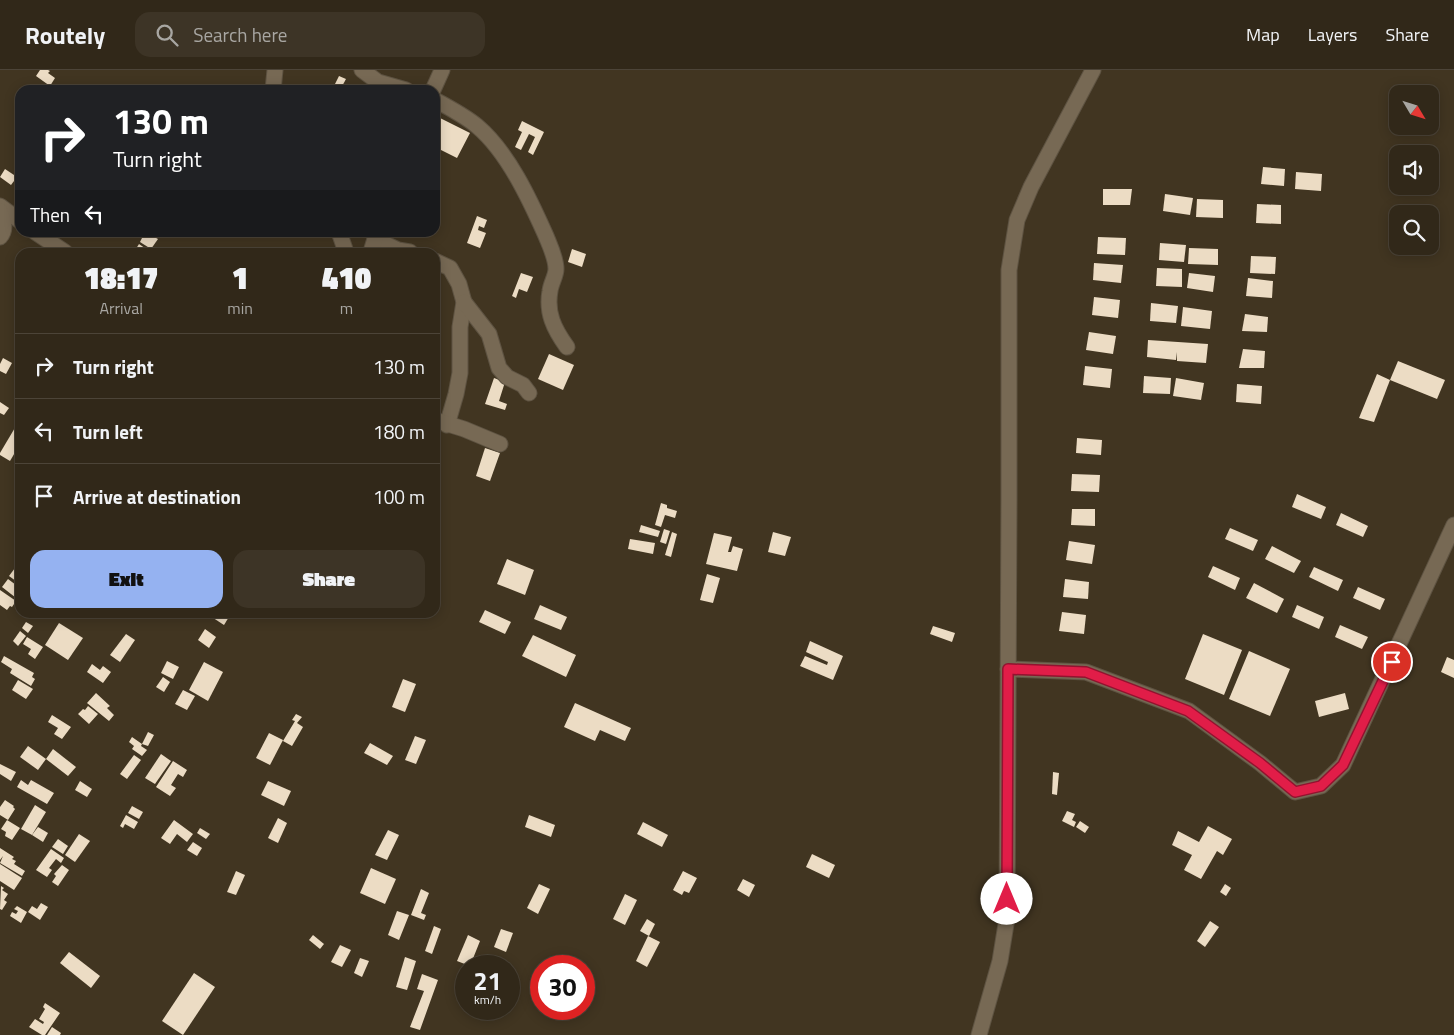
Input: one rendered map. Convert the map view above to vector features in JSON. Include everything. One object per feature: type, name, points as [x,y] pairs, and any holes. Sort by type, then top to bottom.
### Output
[{"type":"street","points":[[274,85],[275,70]]},
{"type":"street","points":[[358,70],[368,85]]},
{"type":"street","points":[[362,70],[378,82],[388,85]]},
{"type":"street","points":[[435,85],[442,70]]},
{"type":"street","points":[[979,1035],[1000,961],[1006,918],[1009,270],[1012,242],[1018,220],[1031,187],[1093,70]]},
{"type":"street","points":[[440,103],[461,114],[479,127],[501,153],[524,188],[552,252],[556,269],[550,290],[548,309],[554,325],[567,347]]},
{"type":"street","points":[[0,206],[15,217]]},
{"type":"street","points":[[0,211],[4,232],[0,237]]},
{"type":"street","points":[[42,237],[59,248]]},
{"type":"street","points":[[374,241],[393,248]]},
{"type":"street","points":[[440,263],[450,268],[460,284],[464,302],[460,327],[460,373],[456,394],[441,422],[500,444]]},
{"type":"street","points":[[464,302],[489,334],[499,368],[507,377],[523,385],[529,393]]},
{"type":"street","points":[[1008,669],[1086,672],[1095,675],[1188,711],[1260,763],[1295,792],[1321,786],[1343,765],[1454,525]]},
{"type":"building","points":[[40,70],[48,70],[50,71],[48,73],[55,78],[49,85],[36,76]]},
{"type":"building","points":[[339,76],[346,79],[343,85],[334,85]]},
{"type":"building","points":[[440,118],[470,133],[457,158],[440,150]]},
{"type":"building","points":[[522,121],[544,132],[533,155],[528,152],[535,137],[529,134],[521,150],[515,147],[522,132],[518,130]]},
{"type":"building","points":[[1263,167],[1285,169],[1284,186],[1261,184]]},
{"type":"building","points":[[5,169],[15,176],[15,180],[11,185],[0,177]]},
{"type":"building","points":[[1296,172],[1322,174],[1321,191],[1295,189]]},
{"type":"building","points":[[1103,189],[1132,189],[1130,205],[1103,205]]},
{"type":"building","points":[[1165,194],[1193,198],[1190,215],[1163,211]]},
{"type":"building","points":[[1197,199],[1223,200],[1223,218],[1196,217]]},
{"type":"building","points":[[1257,204],[1281,205],[1281,224],[1256,223]]},
{"type":"building","points":[[477,216],[487,220],[484,228],[479,226],[478,230],[486,233],[480,248],[467,243]]},
{"type":"building","points":[[142,237],[154,237],[158,239],[152,248],[140,242]]},
{"type":"building","points":[[1098,237],[1126,238],[1125,255],[1097,254]]},
{"type":"building","points":[[1160,243],[1186,245],[1184,262],[1159,260]]},
{"type":"building","points":[[139,244],[145,248],[136,248]]},
{"type":"building","points":[[1189,248],[1218,249],[1218,265],[1188,264]]},
{"type":"building","points":[[572,249],[586,254],[582,267],[568,262]]},
{"type":"building","points":[[1251,256],[1276,257],[1275,274],[1250,273]]},
{"type":"building","points":[[1094,263],[1123,265],[1121,283],[1093,280]]},
{"type":"building","points":[[1157,268],[1182,269],[1182,287],[1156,286]]},
{"type":"building","points":[[521,273],[533,277],[527,292],[519,289],[516,298],[512,296]]},
{"type":"building","points":[[1189,273],[1215,276],[1213,292],[1187,288]]},
{"type":"building","points":[[1248,278],[1273,281],[1272,298],[1246,296]]},
{"type":"building","points":[[1094,297],[1120,300],[1118,318],[1092,315]]},
{"type":"building","points":[[1151,303],[1178,306],[1176,323],[1150,321]]},
{"type":"building","points":[[1183,307],[1212,311],[1210,329],[1181,326]]},
{"type":"building","points":[[1245,314],[1268,317],[1267,332],[1242,331]]},
{"type":"building","points":[[1089,332],[1116,336],[1113,354],[1086,350]]},
{"type":"building","points":[[1148,340],[1208,344],[1206,363],[1177,361],[1177,352],[1176,360],[1147,357]]},
{"type":"building","points":[[1243,349],[1265,351],[1264,368],[1239,368]]},
{"type":"building","points":[[549,354],[574,365],[563,390],[538,379]]},
{"type":"building","points":[[3,358],[12,363],[6,374],[0,371],[0,364]]},
{"type":"building","points":[[1398,361],[1445,380],[1437,399],[1390,380]]},
{"type":"building","points":[[1085,366],[1112,369],[1110,388],[1083,385]]},
{"type":"building","points":[[1377,374],[1390,380],[1374,422],[1359,418]]},
{"type":"building","points":[[1144,376],[1171,378],[1170,394],[1143,393]]},
{"type":"building","points":[[494,378],[505,382],[499,401],[507,404],[505,410],[485,404]]},
{"type":"building","points":[[1176,378],[1204,383],[1201,400],[1173,396]]},
{"type":"building","points":[[1237,384],[1262,386],[1261,404],[1236,402]]},
{"type":"building","points":[[0,402],[9,408],[4,415],[0,413]]},
{"type":"building","points":[[15,428],[15,452],[10,461],[0,455]]},
{"type":"building","points":[[1077,438],[1102,440],[1101,455],[1076,453]]},
{"type":"building","points":[[485,448],[500,453],[490,481],[476,476]]},
{"type":"building","points":[[1072,474],[1100,475],[1099,492],[1071,491]]},
{"type":"building","points":[[1297,494],[1326,507],[1321,519],[1292,507]]},
{"type":"building","points":[[661,503],[667,505],[667,508],[677,511],[675,518],[665,515],[661,527],[655,525]]},
{"type":"building","points":[[1072,509],[1095,509],[1095,526],[1071,525]]},
{"type":"building","points":[[1341,513],[1368,526],[1363,537],[1336,525]]},
{"type":"building","points":[[641,525],[660,531],[658,537],[639,532]]},
{"type":"building","points":[[1230,528],[1258,540],[1253,551],[1225,539]]},
{"type":"building","points":[[664,529],[670,531],[666,544],[660,542]]},
{"type":"building","points":[[672,532],[677,534],[671,557],[665,555]]},
{"type":"building","points":[[773,532],[791,537],[785,556],[768,552]]},
{"type":"building","points":[[714,533],[732,537],[728,552],[731,552],[733,546],[743,549],[737,571],[706,564]]},
{"type":"building","points":[[630,539],[655,543],[653,554],[628,549]]},
{"type":"building","points":[[1069,541],[1095,545],[1092,564],[1066,560]]},
{"type":"building","points":[[1272,546],[1301,561],[1294,573],[1265,559]]},
{"type":"building","points":[[507,559],[534,570],[525,595],[497,584]]},
{"type":"building","points":[[1213,566],[1240,578],[1235,590],[1208,577]]},
{"type":"building","points":[[1314,567],[1343,580],[1338,591],[1309,577]]},
{"type":"building","points":[[15,568],[15,580],[9,576]]},
{"type":"building","points":[[707,574],[720,578],[713,603],[700,600]]},
{"type":"building","points":[[8,579],[15,584],[15,597],[2,587]]},
{"type":"building","points":[[1065,579],[1089,582],[1088,599],[1063,597]]},
{"type":"building","points":[[1254,583],[1284,599],[1277,613],[1246,598]]},
{"type":"building","points":[[1358,587],[1385,599],[1380,610],[1353,598]]},
{"type":"building","points":[[0,590],[15,600],[12,607],[10,606],[7,610],[0,605]]},
{"type":"building","points":[[540,605],[567,617],[561,630],[534,619]]},
{"type":"building","points":[[1297,605],[1324,617],[1319,629],[1292,617]]},
{"type":"building","points":[[485,610],[511,622],[505,634],[479,622]]},
{"type":"building","points":[[1062,612],[1086,615],[1084,634],[1059,631]]},
{"type":"building","points":[[213,618],[228,618],[224,625]]},
{"type":"building","points":[[26,622],[33,626],[28,633],[22,628]]},
{"type":"building","points":[[59,623],[83,638],[68,660],[45,645]]},
{"type":"building","points":[[1340,625],[1368,637],[1362,649],[1335,637]]},
{"type":"building","points":[[933,626],[955,633],[952,642],[930,634]]},
{"type":"building","points":[[205,629],[216,637],[209,648],[198,640]]},
{"type":"building","points":[[20,631],[26,636],[18,646],[13,641]]},
{"type":"building","points":[[126,634],[135,640],[120,662],[110,655]]},
{"type":"building","points":[[1203,634],[1242,650],[1224,695],[1185,679]]},
{"type":"building","points":[[533,635],[576,655],[566,677],[522,656]]},
{"type":"building","points":[[27,637],[43,647],[35,659],[28,654],[31,649],[23,644]]},
{"type":"building","points":[[810,641],[843,656],[833,680],[800,666],[805,656],[827,665],[828,662],[806,652]]},
{"type":"building","points":[[1249,651],[1290,669],[1270,716],[1229,699]]},
{"type":"building","points":[[4,656],[34,673],[32,677],[35,679],[31,686],[10,673],[12,669],[1,662]]},
{"type":"building","points":[[1447,657],[1454,660],[1454,678],[1441,672]]},
{"type":"building","points":[[167,661],[179,667],[173,679],[161,673]]},
{"type":"building","points":[[204,662],[223,672],[208,701],[189,690]]},
{"type":"building","points":[[92,664],[100,670],[103,666],[111,672],[103,683],[87,672]]},
{"type":"building","points":[[163,677],[170,682],[164,692],[156,687]]},
{"type":"building","points":[[403,679],[416,684],[405,712],[392,707]]},
{"type":"building","points":[[18,680],[33,689],[26,699],[12,690]]},
{"type":"building","points":[[183,690],[195,696],[187,710],[175,704]]},
{"type":"building","points":[[96,693],[110,706],[107,708],[114,715],[109,721],[87,703]]},
{"type":"building","points":[[1345,693],[1349,709],[1319,717],[1315,701]]},
{"type":"building","points":[[575,703],[631,728],[625,741],[600,730],[595,741],[564,727]]},
{"type":"building","points":[[88,706],[98,714],[89,724],[78,714]]},
{"type":"building","points":[[296,714],[302,717],[297,723],[303,727],[292,746],[283,741],[295,721],[292,720]]},
{"type":"building","points":[[52,715],[71,727],[62,739],[54,734],[58,728],[48,722]]},
{"type":"building","points":[[148,732],[154,735],[148,746],[142,744]]},
{"type":"building","points":[[269,733],[283,740],[270,765],[256,758]]},
{"type":"building","points":[[415,736],[426,740],[416,764],[405,760]]},
{"type":"building","points":[[132,737],[147,750],[142,756],[132,749],[134,746],[129,742]]},
{"type":"building","points":[[370,743],[393,756],[387,765],[364,753]]},
{"type":"building","points":[[28,746],[46,759],[38,770],[20,757]]},
{"type":"building","points":[[53,749],[76,767],[68,776],[46,759]]},
{"type":"building","points":[[161,754],[171,761],[155,784],[145,778]]},
{"type":"building","points":[[134,755],[141,760],[127,779],[120,774]]},
{"type":"building","points":[[173,761],[187,770],[183,777],[178,774],[171,785],[176,788],[170,796],[156,787]]},
{"type":"building","points":[[0,764],[16,772],[11,781],[0,774]]},
{"type":"building","points":[[1053,772],[1059,773],[1057,795],[1052,794]]},
{"type":"building","points":[[21,780],[28,785],[31,780],[54,793],[47,804],[17,787]]},
{"type":"building","points":[[80,781],[92,789],[87,797],[75,790]]},
{"type":"building","points":[[268,781],[291,791],[284,806],[261,795]]},
{"type":"building","points":[[5,800],[14,806],[15,809],[8,820],[0,815],[0,807]]},
{"type":"building","points":[[35,805],[46,812],[32,835],[21,829]]},
{"type":"building","points":[[132,806],[143,812],[139,819],[128,813]]},
{"type":"building","points":[[1067,811],[1075,814],[1072,820],[1076,822],[1074,827],[1062,821]]},
{"type":"building","points":[[126,815],[138,822],[134,829],[125,824],[123,828],[120,826]]},
{"type":"building","points":[[529,815],[555,825],[551,837],[525,827]]},
{"type":"building","points":[[278,818],[287,823],[278,843],[268,838]]},
{"type":"building","points":[[7,820],[20,828],[12,840],[5,836],[6,832],[1,829]]},
{"type":"building","points":[[174,820],[193,834],[187,842],[177,834],[170,844],[161,838]]},
{"type":"building","points":[[1080,821],[1089,827],[1085,833],[1076,827]]},
{"type":"building","points":[[643,822],[668,835],[662,847],[637,834]]},
{"type":"building","points":[[1208,826],[1232,839],[1223,855],[1217,851],[1201,879],[1184,870],[1192,855],[1172,845],[1178,831],[1199,842]]},
{"type":"building","points":[[38,827],[48,833],[43,842],[32,835]]},
{"type":"building","points":[[200,828],[210,834],[206,839],[197,833]]},
{"type":"building","points":[[388,830],[399,835],[387,860],[375,855]]},
{"type":"building","points":[[79,834],[90,841],[75,862],[65,855]]},
{"type":"building","points":[[58,839],[68,846],[63,854],[52,847]]},
{"type":"building","points":[[193,842],[202,848],[197,856],[187,850]]},
{"type":"building","points":[[0,848],[14,857],[12,859],[16,861],[14,864],[25,871],[22,876],[0,863],[3,856],[0,860]]},
{"type":"building","points":[[51,849],[64,858],[61,863],[56,859],[49,868],[52,870],[47,877],[36,870]]},
{"type":"building","points":[[812,854],[835,865],[829,878],[806,867]]},
{"type":"building","points":[[0,864],[22,878],[14,890],[0,881]]},
{"type":"building","points":[[62,865],[69,870],[58,886],[52,882],[56,876],[54,874]]},
{"type":"building","points":[[371,868],[396,879],[385,904],[360,893]]},
{"type":"building","points":[[236,871],[245,875],[236,895],[227,892]]},
{"type":"building","points":[[683,871],[697,878],[689,893],[684,891],[682,895],[673,890]]},
{"type":"building","points":[[743,879],[755,885],[749,897],[737,890]]},
{"type":"building","points":[[539,884],[550,889],[538,914],[527,908]]},
{"type":"building","points":[[1225,884],[1231,888],[1226,896],[1220,892]]},
{"type":"building","points":[[1,886],[4,888],[2,890],[8,894],[4,900],[7,902],[2,910],[0,909]]},
{"type":"building","points":[[421,889],[429,893],[421,913],[426,915],[424,920],[411,915]]},
{"type":"building","points":[[625,894],[637,900],[625,925],[613,919]]},
{"type":"building","points":[[41,903],[48,907],[40,920],[28,912],[32,906],[37,909]]},
{"type":"building","points":[[17,906],[27,912],[21,923],[10,916],[12,912],[16,914],[18,911],[14,909]]},
{"type":"building","points":[[397,911],[409,915],[399,940],[388,935]]},
{"type":"building","points":[[647,919],[655,924],[649,936],[640,931]]},
{"type":"building","points":[[1210,921],[1219,927],[1205,947],[1197,941]]},
{"type":"building","points":[[434,926],[441,929],[432,954],[425,951]]},
{"type":"building","points":[[501,929],[513,933],[506,952],[494,947]]},
{"type":"building","points":[[313,935],[324,944],[320,949],[309,940]]},
{"type":"building","points":[[468,935],[480,941],[474,955],[460,955]]},
{"type":"building","points":[[648,936],[660,942],[647,967],[636,961]]},
{"type":"building","points":[[340,945],[351,950],[342,967],[331,962]]},
{"type":"building","points":[[69,952],[100,976],[91,988],[60,963]]},
{"type":"building","points":[[405,957],[416,961],[407,990],[396,987]]},
{"type":"building","points":[[360,958],[369,961],[362,977],[354,973]]},
{"type":"building","points":[[194,973],[215,987],[183,1035],[162,1021]]},
{"type":"building","points":[[422,974],[438,980],[420,1030],[410,1027],[424,991],[417,989]]},
{"type":"building","points":[[45,1003],[60,1013],[45,1035],[42,1035],[29,1027],[35,1019],[43,1024],[44,1022],[39,1019],[45,1009],[43,1007]]},
{"type":"building","points":[[52,1027],[61,1033],[60,1035],[47,1035]]},
{"type":"route","points":[[1007,899],[1008,669],[1086,672],[1188,711],[1260,763],[1295,792],[1321,786],[1343,765],[1392,662]]}]
